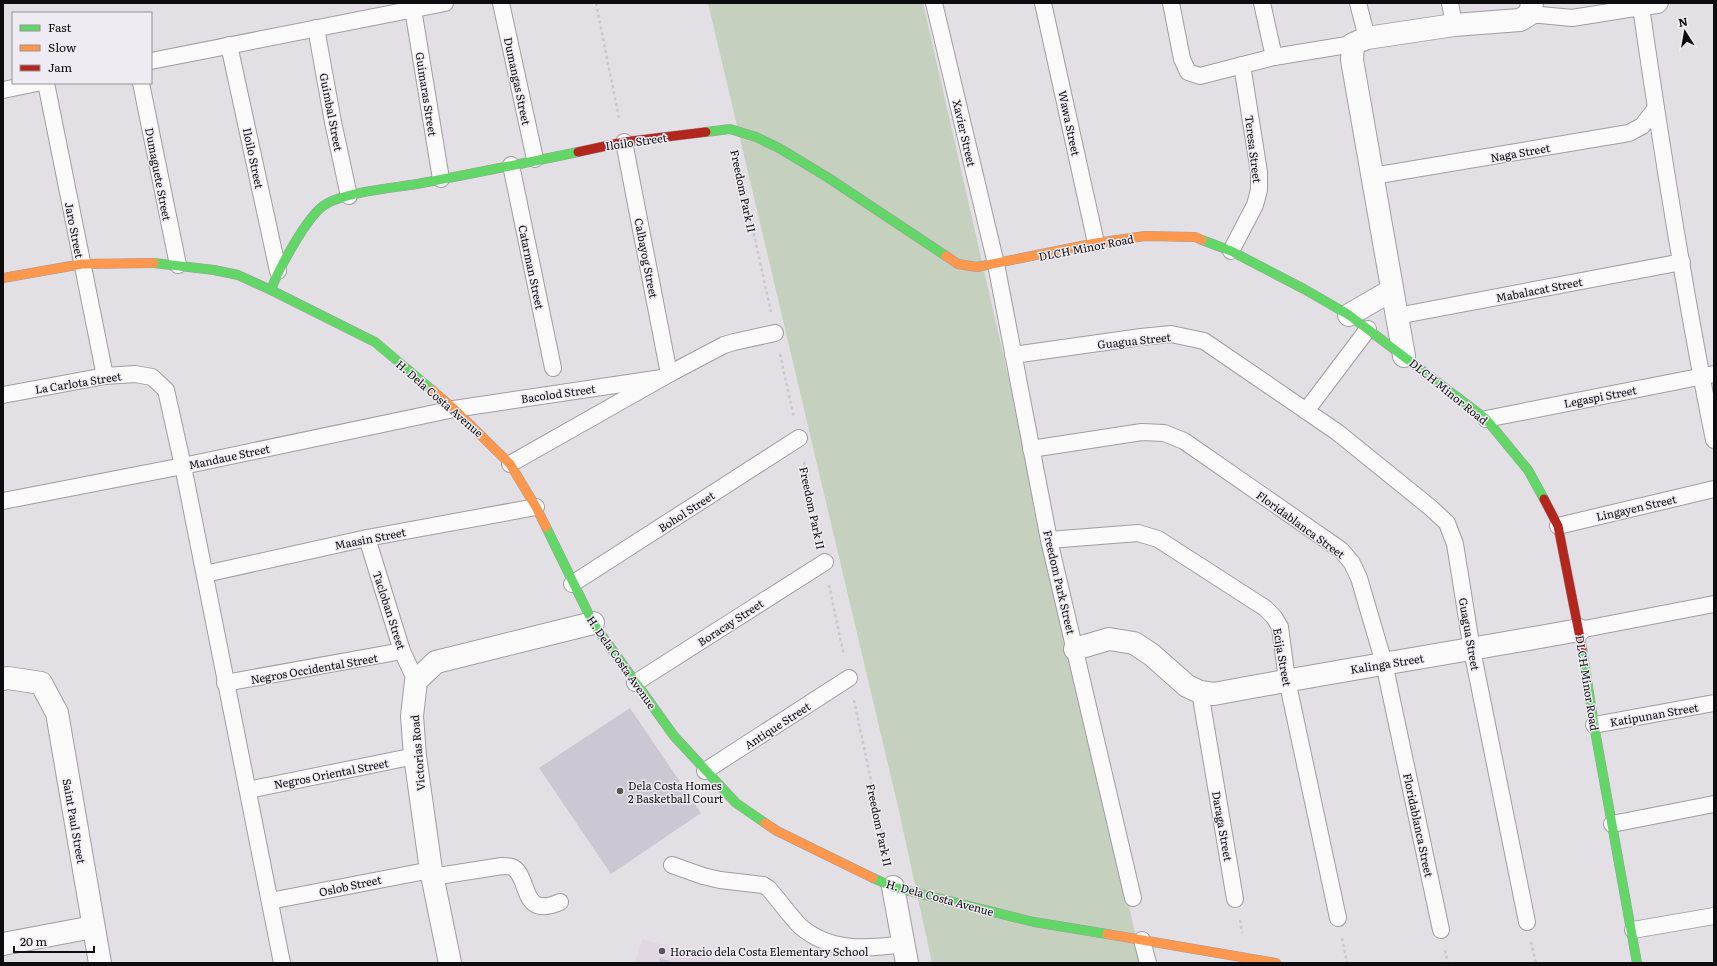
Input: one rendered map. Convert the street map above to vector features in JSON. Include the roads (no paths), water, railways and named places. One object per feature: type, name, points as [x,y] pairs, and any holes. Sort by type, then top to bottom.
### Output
[{"type":"street","points":[[1404,356],[1352,60],[1360,41],[1454,25],[1520,20],[1531,8]]},
{"type":"street","name":"Iloilo Street","points":[[271,290],[278,271],[308,222],[325,204],[349,196],[624,142],[730,129],[756,137],[779,148],[827,177],[958,264],[977,267],[996,264]]},
{"type":"street","name":"DLCH Minor Road","points":[[996,264],[1096,243],[1145,236],[1195,237],[1230,252],[1304,289],[1349,316],[1486,419],[1528,470],[1558,526],[1579,630],[1594,725],[1638,963]]},
{"type":"street","name":"H. Dela Costa Avenue","points":[[3,278],[82,264],[142,262],[178,265],[238,275],[375,342],[454,409],[510,464],[536,507],[572,584],[593,623],[635,683],[674,736],[705,772],[736,804],[777,831],[893,887],[1034,922],[1142,940],[1249,961],[1276,963]]},
{"type":"street","points":[[1349,316],[1392,290]]},
{"type":"street","points":[[416,681],[436,662],[593,623]]},
{"type":"street","name":"Kalinga Street","points":[[1076,649],[1109,639],[1134,643],[1152,655],[1187,686],[1200,692],[1214,694],[1384,663],[1472,650],[1579,630]]},
{"type":"street","name":"Saint Paul Street","points":[[3,679],[8,678],[41,683],[57,713],[100,963]]},
{"type":"street","name":"Victorias Road","points":[[416,681],[412,716],[415,756],[431,873],[450,963]]},
{"type":"street","points":[[893,887],[905,953]]},
{"type":"street","points":[[3,944],[93,927]]},
{"type":"lane","points":[[152,61],[445,3]]},
{"type":"lane","name":"Dumangas Street","points":[[501,3],[534,160]]},
{"type":"lane","name":"Xavier Street","points":[[934,3],[996,264]]},
{"type":"lane","name":"Wawa Street","points":[[1043,3],[1096,243]]},
{"type":"lane","points":[[1171,3],[1182,59],[1188,72],[1200,76],[1274,57],[1360,41],[1358,3]]},
{"type":"lane","points":[[1262,3],[1274,57]]},
{"type":"lane","points":[[1450,3],[1454,25]]},
{"type":"lane","points":[[1531,8],[1572,18],[1641,8],[1658,5],[1660,3]]},
{"type":"lane","points":[[1641,8],[1682,262],[1708,375],[1714,440]]},
{"type":"lane","name":"Guimaras Street","points":[[413,9],[441,179]]},
{"type":"lane","name":"Guimbal Street","points":[[316,28],[333,122],[349,196]]},
{"type":"lane","name":"Iloilo Street","points":[[229,46],[278,271]]},
{"type":"lane","name":"Teresa Street","points":[[1230,252],[1255,206],[1259,190],[1259,172],[1242,65]]},
{"type":"lane","points":[[3,90],[31,84]]},
{"type":"lane","name":"Jaro Street","points":[[46,84],[105,376]]},
{"type":"lane","name":"Dumaguete Street","points":[[141,84],[178,265]]},
{"type":"lane","name":"Naga Street","points":[[1373,176],[1629,133],[1642,126],[1656,108]]},
{"type":"lane","name":"Calbayog Street","points":[[624,142],[666,376]]},
{"type":"lane","name":"Catarman Street","points":[[511,165],[553,368]]},
{"type":"lane","name":"Mabalacat Street","points":[[1397,316],[1682,262]]},
{"type":"lane","name":"Freedom Park Street","points":[[996,264],[1050,540],[1133,898]]},
{"type":"lane","points":[[1306,411],[1368,329]]},
{"type":"lane","name":"Bacolod Street","points":[[510,464],[724,345],[775,333]]},
{"type":"lane","name":"Guagua Street","points":[[1013,356],[1141,336],[1171,334],[1204,341],[1337,432],[1431,508],[1447,523],[1455,544],[1472,650],[1527,922]]},
{"type":"lane","name":"La Carlota Street","points":[[3,395],[105,376],[135,374],[152,377],[166,390],[205,574],[225,683],[282,963]]},
{"type":"lane","name":"Legaspi Street","points":[[1486,419],[1708,375]]},
{"type":"lane","name":"Bacolod Street","points":[[454,409],[666,376]]},
{"type":"lane","name":"Mandaue Street","points":[[3,501],[183,466],[454,409]]},
{"type":"lane","name":"Floridablanca Street","points":[[1032,449],[1142,432],[1164,433],[1184,441],[1341,550],[1352,563],[1359,578],[1384,663],[1441,930]]},
{"type":"lane","name":"Bohol Street","points":[[572,584],[799,438]]},
{"type":"lane","name":"Lingayen Street","points":[[1558,526],[1714,489]]},
{"type":"lane","name":"Maasin Street","points":[[205,574],[367,538],[536,507]]},
{"type":"lane","name":"Ecija Street","points":[[1050,540],[1138,533],[1158,539],[1264,608],[1274,617],[1280,627],[1287,680],[1338,918]]},
{"type":"lane","name":"Tacloban Street","points":[[367,538],[402,651],[416,681]]},
{"type":"lane","name":"Boracay Street","points":[[635,683],[825,562]]},
{"type":"lane","name":"Kalinga Street","points":[[1579,630],[1714,604]]},
{"type":"lane","name":"Negros Occidental Street","points":[[225,683],[402,651]]},
{"type":"lane","name":"Antique Street","points":[[705,772],[849,678]]},
{"type":"lane","name":"Daraga Street","points":[[1200,692],[1236,899]]},
{"type":"lane","name":"Katipunan Street","points":[[1594,725],[1714,703]]},
{"type":"lane","name":"Negros Oriental Street","points":[[248,790],[415,756]]},
{"type":"lane","points":[[1612,824],[1714,804]]},
{"type":"lane","points":[[672,865],[702,876],[720,880],[763,885],[773,894],[800,925],[814,937],[829,943],[853,948],[883,947],[905,953]]},
{"type":"lane","name":"Oslob Street","points":[[270,901],[431,873],[502,866],[512,867],[518,873],[530,898],[539,906],[548,907],[560,902]]},
{"type":"lane","points":[[1633,930],[1714,916]]},
{"type":"lane","points":[[1142,940],[1148,963]]},
{"type":"place","name":"Dela Costa Homes 2 Basketball Court","points":[[620,791]]},
{"type":"place","name":"Horacio dela Costa Elementary School","points":[[662,951]]}]
